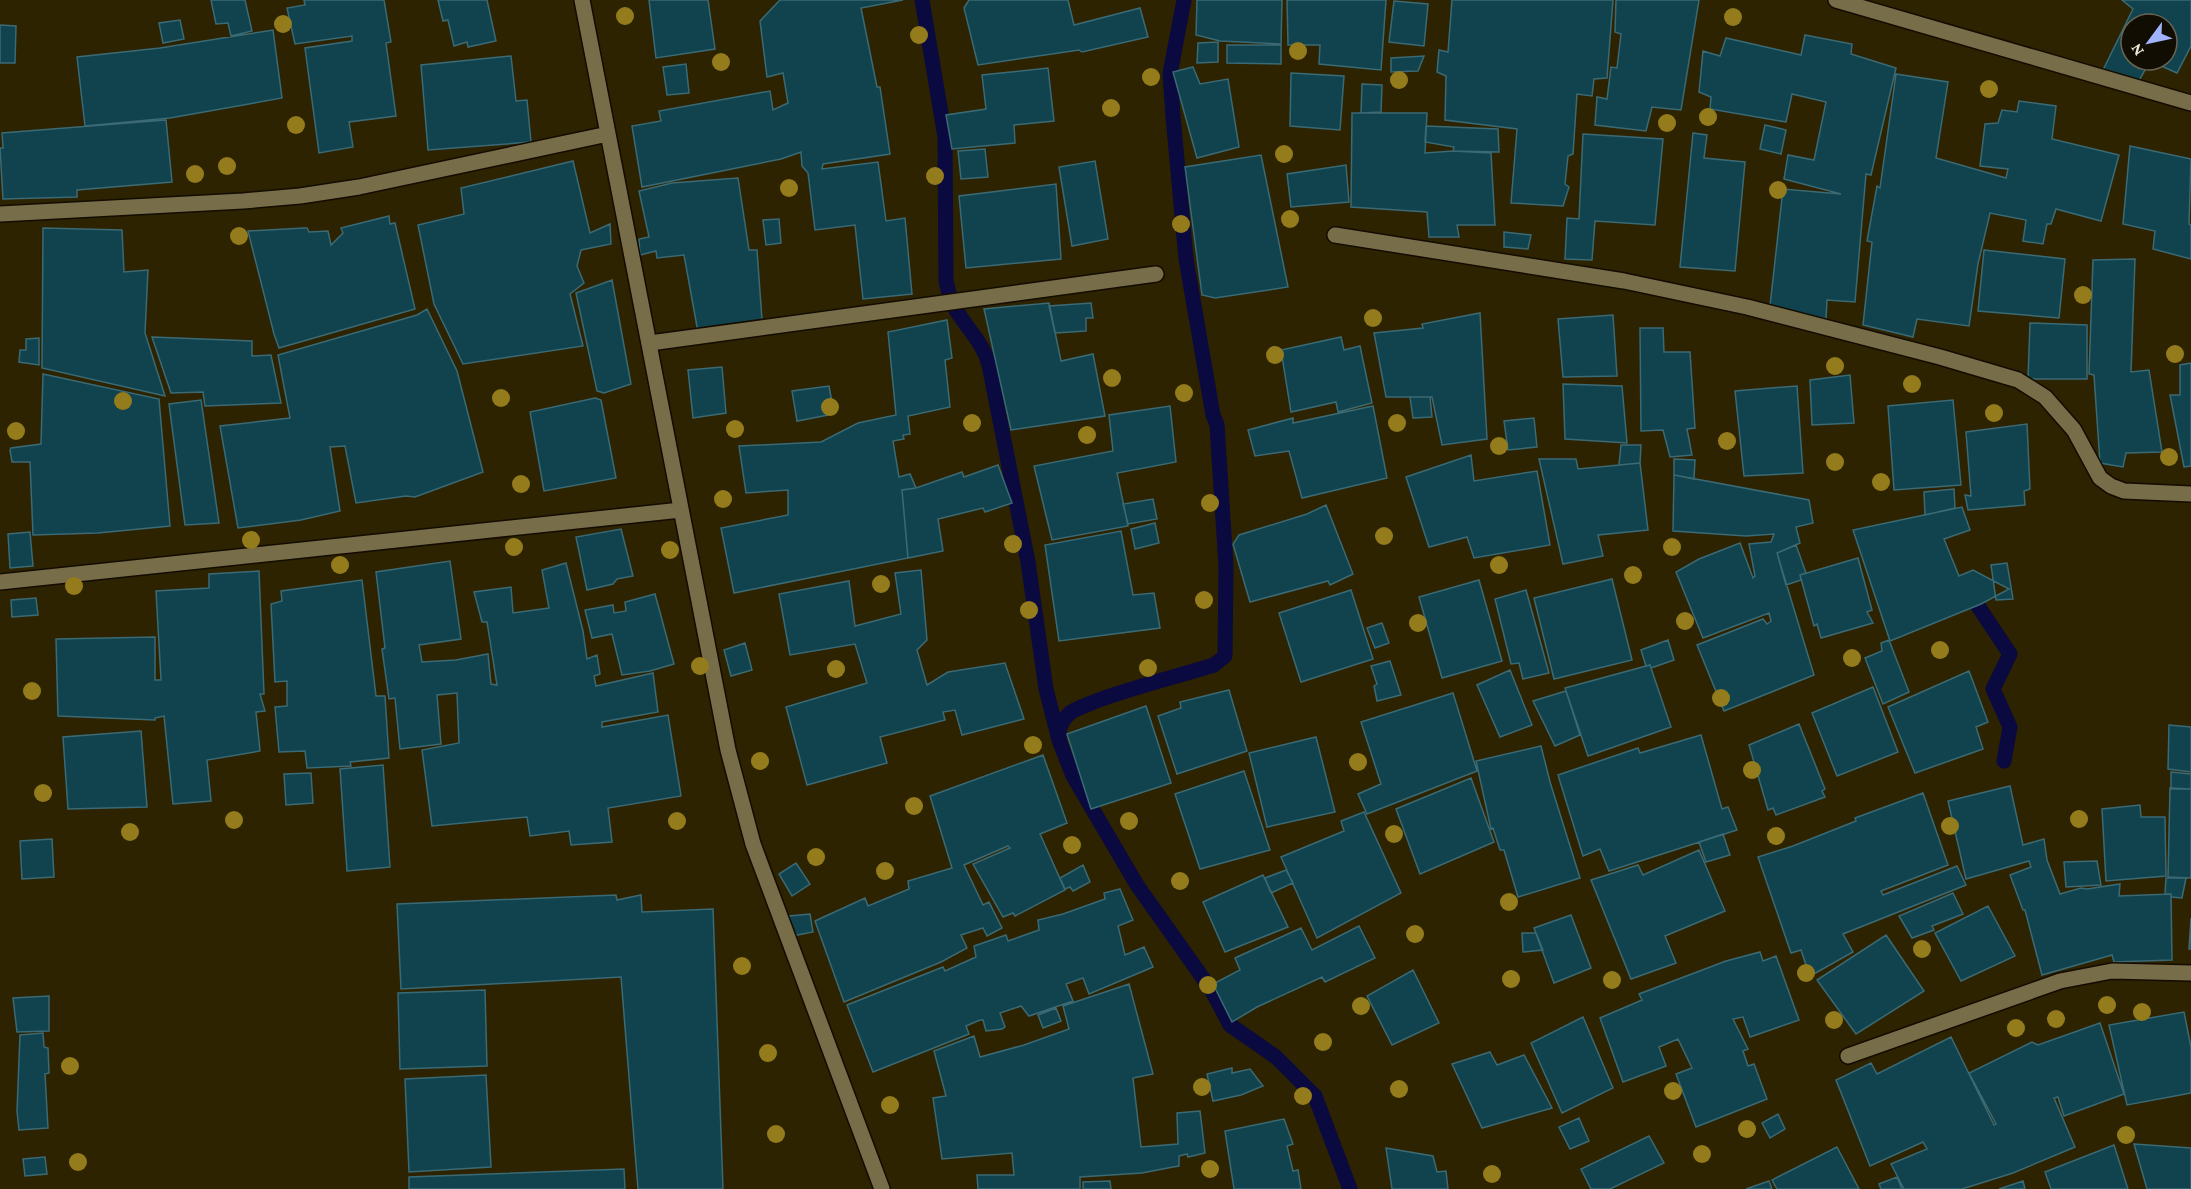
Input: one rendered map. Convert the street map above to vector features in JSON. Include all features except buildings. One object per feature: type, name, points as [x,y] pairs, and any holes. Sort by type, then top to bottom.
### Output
[{"type":"street","points":[[582,0],[728,750],[753,844],[882,1189]]},
{"type":"street","points":[[1836,0],[2191,103]]},
{"type":"street","points":[[0,214],[300,196],[359,187],[608,134]]},
{"type":"street","points":[[1335,235],[1624,281],[1747,307],[1940,357],[2018,380],[2045,397],[2074,430],[2100,478],[2111,486],[2124,490],[2191,494]]},
{"type":"street","points":[[650,343],[1156,274]]},
{"type":"street","points":[[0,582],[681,510]]},
{"type":"street","points":[[1848,1056],[2060,981],[2112,971],[2191,973]]},
{"type":"waterway","points":[[922,0],[945,137],[946,281],[955,308],[981,345],[989,365],[1028,562],[1046,689],[1059,740],[1073,776],[1137,885],[1212,991],[1230,1025],[1276,1057],[1315,1096],[1350,1189]]},
{"type":"waterway","points":[[1059,737],[1063,721],[1076,709],[1125,691],[1214,665],[1225,656],[1226,566],[1217,425],[1213,415],[1186,259],[1170,74],[1184,0]]},
{"type":"waterway","points":[[1978,606],[2010,654],[1993,689],[2010,727],[2004,761]]}]
